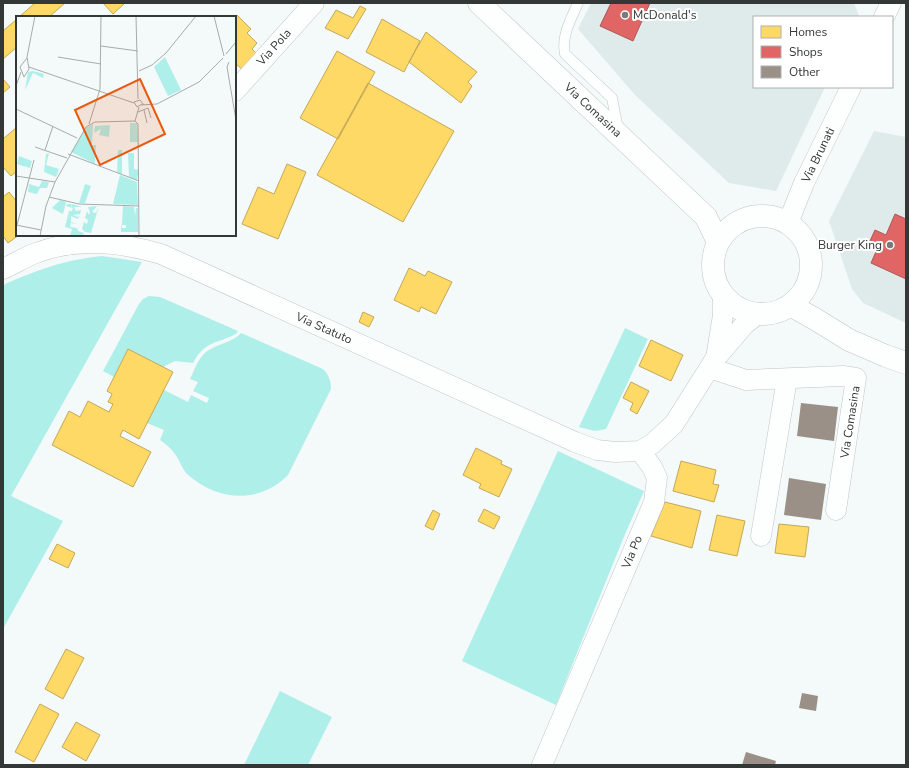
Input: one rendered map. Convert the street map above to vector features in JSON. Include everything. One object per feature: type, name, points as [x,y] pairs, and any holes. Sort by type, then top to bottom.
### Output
[{"type":"main road","name":"Via Comasina","points":[[479,3],[706,217],[718,242]]},
{"type":"main road","points":[[756,216],[772,217],[788,223],[800,234],[808,248],[811,264],[809,280],[795,300],[775,312],[759,313],[746,311],[739,308],[723,294],[716,282],[713,269],[714,255],[718,242],[727,230],[740,221],[756,216]]},
{"type":"main road","points":[[706,217],[740,221]]},
{"type":"main road","points":[[795,300],[816,319],[849,340],[906,363]]},
{"type":"street","name":"Via Pola","points":[[236,90],[314,3]]},
{"type":"street","points":[[884,16],[891,3]]},
{"type":"street","name":"Via Brunati","points":[[788,223],[804,183],[851,88]]},
{"type":"street","name":"Via Statuto","points":[[3,270],[36,253],[68,244],[94,239],[140,248],[161,254],[574,442],[597,450],[616,452],[640,451]]},
{"type":"street","points":[[713,364],[723,315],[723,294]]},
{"type":"street","points":[[640,451],[652,444],[674,424],[713,364],[745,324],[759,313]]},
{"type":"street","name":"Via Comasina","points":[[713,364],[746,380],[843,376],[856,378],[836,510]]},
{"type":"street","points":[[761,536],[787,379]]},
{"type":"street","name":"Via Po","points":[[545,763],[654,502],[657,478],[652,467],[640,451]]},
{"type":"lane","points":[[578,3],[567,26],[564,47],[566,54],[612,98],[620,135]]},
{"type":"shaded area","points":[[591,3],[854,3],[859,16],[753,16],[753,88],[825,88],[776,191],[729,183],[635,95],[578,29]]},
{"type":"shaded area","points":[[874,131],[906,137],[906,323],[863,303],[852,289],[829,221]]},
{"type":"shaded area","points":[[102,256],[142,262],[11,496],[63,521],[3,629],[3,285],[51,266],[75,260]]},
{"type":"shaded area","points":[[149,296],[160,297],[238,331],[236,334],[207,347],[197,356],[193,363],[175,361],[163,367],[128,349],[114,377],[103,371],[139,304],[143,299]]},
{"type":"shaded area","points":[[625,328],[648,339],[606,429],[595,431],[579,427]]},
{"type":"shaded area","points":[[241,333],[323,369],[331,383],[331,389],[288,475],[276,485],[264,491],[250,495],[237,496],[224,494],[210,489],[186,473],[177,457],[167,445],[160,440],[164,430],[147,423],[164,390],[188,402],[191,395],[207,403],[209,398],[193,391],[198,382],[190,379],[200,358],[206,352],[216,346],[232,340]]},
{"type":"shaded area","points":[[558,451],[644,491],[556,705],[462,661]]},
{"type":"shaded area","points":[[280,691],[332,717],[308,765],[244,765]]},
{"type":"building: Homes","points":[[35,3],[65,3],[50,16],[20,16]]},
{"type":"building: Homes","points":[[103,3],[125,3],[113,14]]},
{"type":"building: Homes","points":[[360,6],[366,9],[348,39],[325,28],[336,10],[353,18]]},
{"type":"building: Homes","points":[[237,15],[251,29],[247,33],[257,43],[252,49],[258,55],[244,71],[236,64]]},
{"type":"building: Homes","points":[[382,19],[420,41],[404,72],[366,52]]},
{"type":"building: Homes","points":[[16,20],[16,48],[3,59],[3,31]]},
{"type":"building: Homes","points":[[426,32],[477,72],[468,82],[472,86],[461,103],[409,62]]},
{"type":"building: Homes","points":[[337,51],[375,72],[338,139],[300,118]]},
{"type":"building: Homes","points":[[3,79],[10,87],[3,93]]},
{"type":"building: Homes","points":[[368,83],[454,131],[403,222],[317,175]]},
{"type":"building: Homes","points":[[16,128],[16,172],[11,176],[3,167],[3,139]]},
{"type":"building: Homes","points":[[287,164],[306,172],[278,239],[242,224],[258,187],[274,194]]},
{"type":"building: Homes","points":[[9,192],[16,201],[16,236],[18,236],[8,243],[3,236],[3,197]]},
{"type":"building: Homes","points":[[409,268],[425,276],[428,271],[452,282],[436,314],[421,307],[419,312],[394,300]]},
{"type":"building: Homes","points":[[363,312],[374,317],[369,327],[359,322]]},
{"type":"building: Homes","points":[[651,340],[683,355],[671,381],[639,366]]},
{"type":"building: Homes","points":[[128,349],[173,372],[139,439],[123,430],[120,436],[151,452],[133,487],[52,445],[69,411],[80,417],[88,401],[109,412],[113,404],[108,402],[112,394],[107,391]]},
{"type":"building: Homes","points":[[631,382],[649,391],[637,414],[630,410],[633,403],[623,398]]},
{"type":"building: Homes","points":[[476,448],[502,461],[501,464],[512,469],[499,497],[479,488],[481,484],[463,475]]},
{"type":"building: Homes","points":[[681,461],[716,470],[713,484],[719,485],[714,502],[673,491]]},
{"type":"building: Homes","points":[[665,502],[701,511],[692,548],[651,536]]},
{"type":"building: Homes","points":[[484,509],[500,517],[494,529],[478,521]]},
{"type":"building: Homes","points":[[433,510],[440,514],[433,530],[425,526]]},
{"type":"building: Homes","points":[[717,515],[745,521],[737,556],[709,550]]},
{"type":"building: Homes","points":[[779,524],[809,527],[805,557],[775,553]]},
{"type":"building: Homes","points":[[57,544],[75,553],[68,568],[49,559]]},
{"type":"building: Homes","points":[[66,649],[84,658],[63,699],[45,689]]},
{"type":"building: Homes","points":[[40,704],[59,714],[34,762],[15,752]]},
{"type":"building: Homes","points":[[76,722],[100,735],[86,761],[62,747]]},
{"type":"building: Shops","name":"McDonald's","points":[[611,3],[650,3],[633,41],[600,26]]},
{"type":"building: Shops","name":"Burger King","points":[[895,214],[906,219],[906,279],[871,263],[878,247],[869,243],[875,230],[886,235]]},
{"type":"building: Other","points":[[801,403],[838,407],[834,441],[797,436]]},
{"type":"building: Other","points":[[789,478],[826,484],[821,520],[784,515]]},
{"type":"building: Other","points":[[802,693],[818,696],[816,711],[799,708]]},
{"type":"building: Other","points":[[746,752],[776,761],[775,765],[742,765]]},
{"type":"place","name":"McDonald's","points":[[625,15]]},
{"type":"place","name":"Burger King","points":[[890,245]]}]
